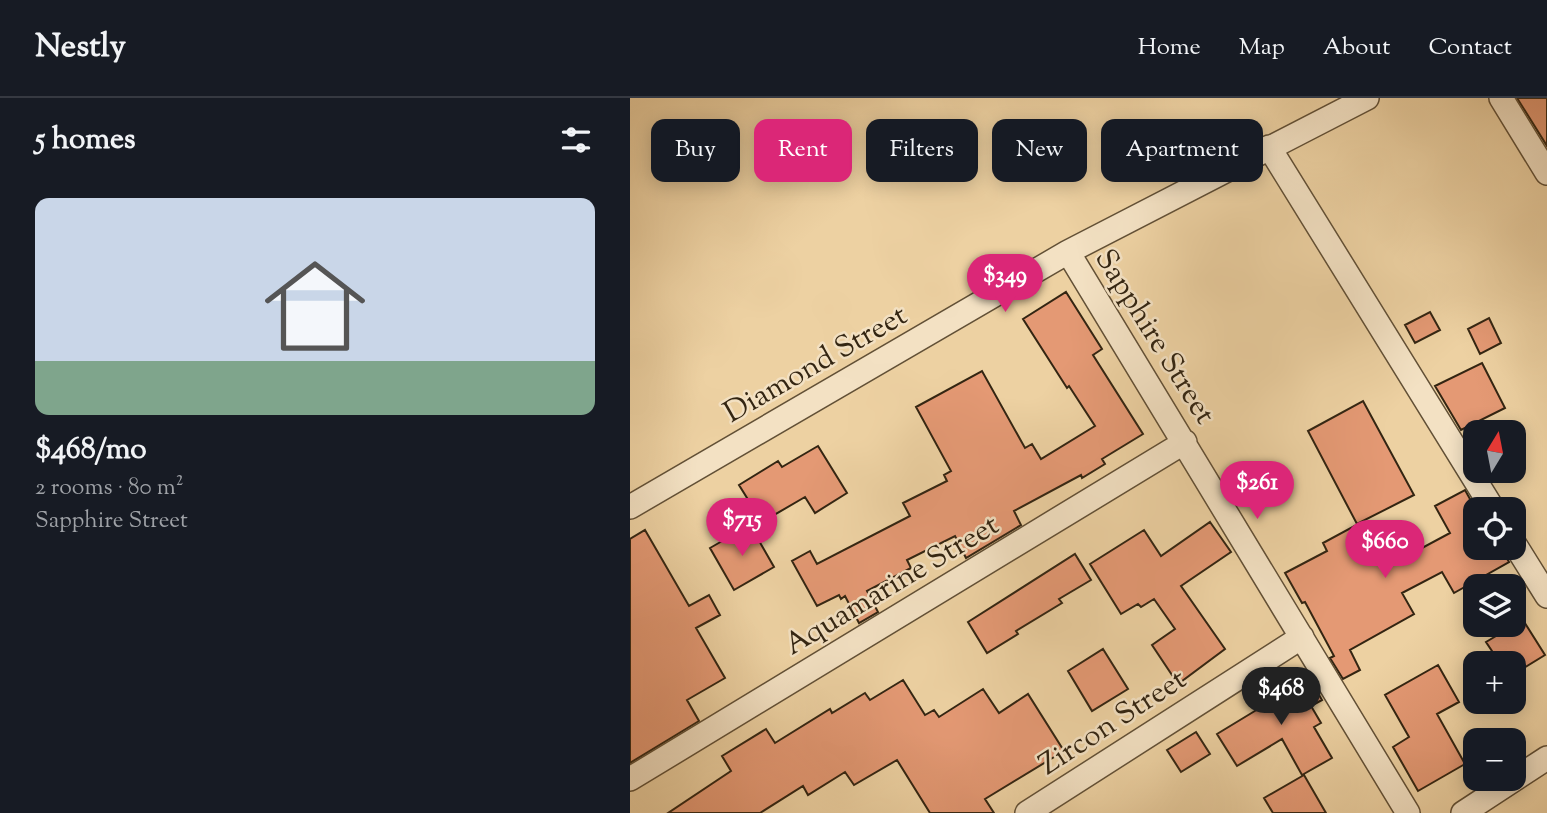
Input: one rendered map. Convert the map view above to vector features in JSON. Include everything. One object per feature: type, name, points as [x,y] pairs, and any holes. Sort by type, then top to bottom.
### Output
[{"type":"street","name":"Diamond Street","points":[[630,508],[1068,252],[1367,98]]},
{"type":"street","points":[[1501,98],[1547,173]]},
{"type":"street","points":[[1269,147],[1486,497]]},
{"type":"street","name":"Sapphire Street","points":[[1068,252],[1408,813]]},
{"type":"street","name":"Aquamarine Street","points":[[630,779],[1185,442]]},
{"type":"street","points":[[1525,560],[1547,596]]},
{"type":"street","name":"Zircon Street","points":[[1027,813],[1302,638]]},
{"type":"street","points":[[1463,813],[1547,758]]},
{"type":"building","points":[[1517,98],[1547,98],[1547,146]]},
{"type":"building","points":[[1066,292],[1102,349],[1093,355],[1143,434],[1102,459],[1105,464],[1082,478],[1081,475],[1014,511],[1021,525],[966,558],[955,536],[907,560],[911,568],[867,591],[878,612],[859,623],[845,596],[841,599],[839,595],[817,606],[792,561],[810,551],[817,564],[910,516],[903,503],[947,481],[944,475],[951,471],[916,407],[982,371],[1025,448],[1032,444],[1041,459],[1095,426],[1023,319]]},
{"type":"building","points":[[1430,312],[1440,330],[1415,343],[1405,325]]},
{"type":"building","points":[[1489,318],[1501,343],[1480,354],[1468,329]]},
{"type":"building","points":[[1482,363],[1505,408],[1481,420],[1463,420],[1461,430],[1435,386]]},
{"type":"building","points":[[1363,401],[1414,495],[1357,524],[1308,431]]},
{"type":"building","points":[[818,446],[847,493],[815,513],[805,497],[762,522],[739,485],[778,461],[782,467]]},
{"type":"building","points":[[1465,490],[1469,497],[1463,497],[1463,560],[1509,562],[1488,574],[1463,574],[1463,588],[1454,593],[1442,572],[1402,593],[1414,614],[1350,650],[1360,670],[1343,679],[1330,658],[1334,656],[1305,602],[1302,603],[1285,573],[1327,551],[1323,543],[1358,524],[1383,569],[1450,533],[1435,506]]},
{"type":"building","points":[[1210,522],[1231,552],[1181,586],[1225,649],[1178,684],[1152,645],[1175,629],[1154,599],[1121,614],[1090,564],[1144,530],[1161,556]]},
{"type":"building","points":[[750,525],[774,567],[734,590],[710,548]]},
{"type":"building","points":[[645,530],[689,606],[709,595],[720,615],[696,628],[725,678],[687,700],[699,721],[630,763],[630,539]]},
{"type":"building","points":[[1075,554],[1091,580],[1059,599],[1062,603],[1016,631],[1018,634],[987,653],[968,622]]},
{"type":"building","points":[[1526,625],[1545,655],[1526,667],[1526,651],[1492,651],[1486,642],[1494,637],[1526,637]]},
{"type":"building","points":[[1103,649],[1128,689],[1092,711],[1068,671]]},
{"type":"building","points":[[1438,665],[1459,702],[1437,714],[1463,760],[1463,765],[1418,791],[1393,747],[1409,737],[1385,695]]},
{"type":"building","points":[[1306,672],[1322,700],[1311,706],[1321,723],[1314,727],[1332,758],[1302,775],[1282,739],[1237,766],[1217,734],[1268,703],[1264,696]]},
{"type":"building","points":[[903,680],[925,715],[934,710],[939,717],[983,689],[999,713],[1028,694],[1064,751],[985,799],[994,813],[930,813],[897,760],[854,785],[845,772],[808,795],[803,786],[760,813],[668,813],[731,771],[722,756],[766,729],[775,743],[830,709],[832,713],[865,693],[870,700]]},
{"type":"building","points":[[1196,732],[1210,754],[1181,772],[1167,750]]},
{"type":"building","points":[[1304,775],[1326,813],[1273,813],[1264,798]]}]
